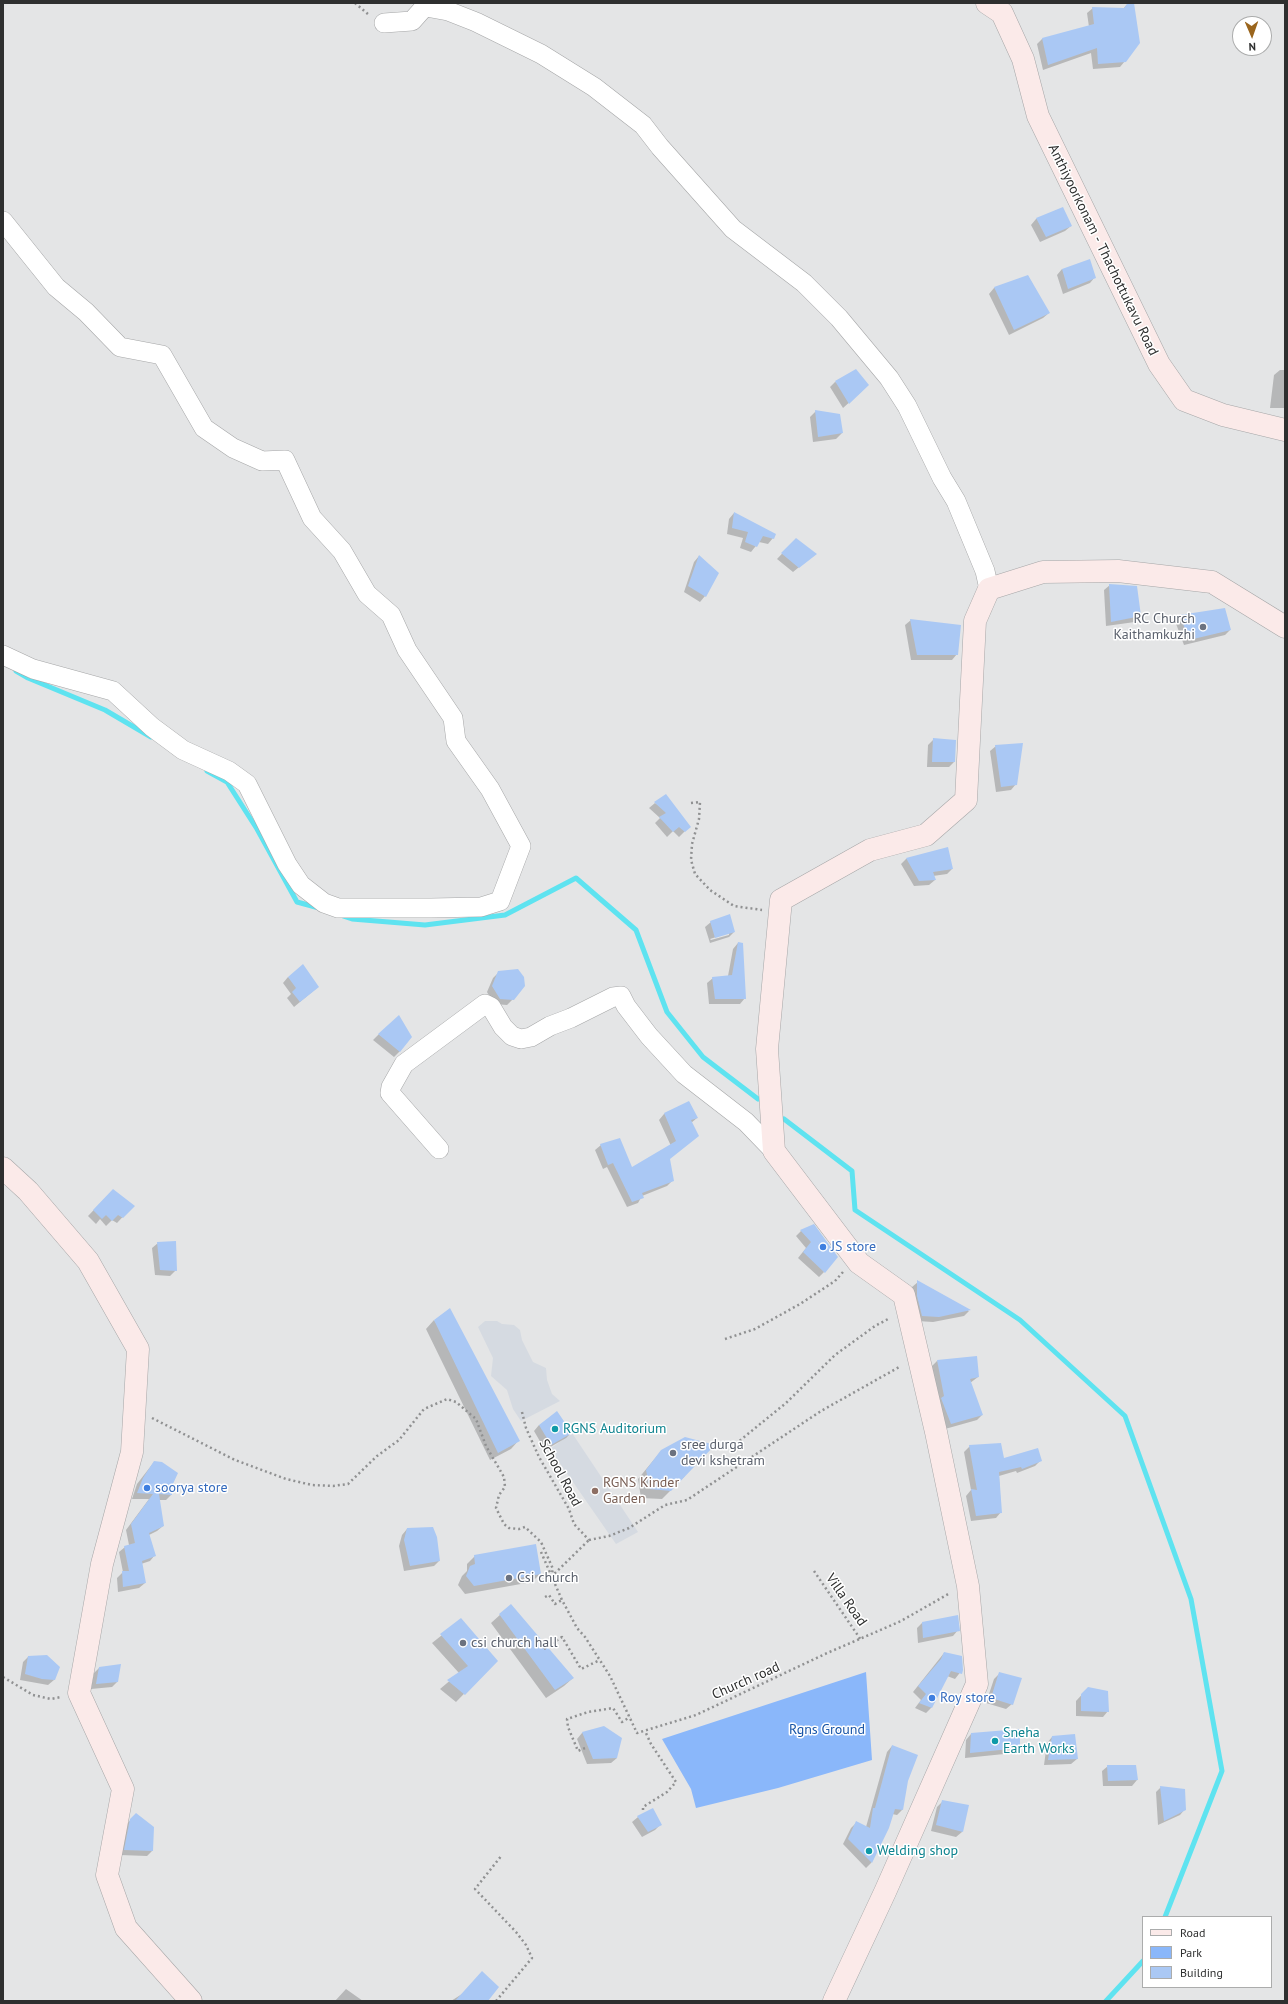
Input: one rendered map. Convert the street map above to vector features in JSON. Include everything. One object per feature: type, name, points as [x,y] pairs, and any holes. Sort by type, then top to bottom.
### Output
[{"type":"street","name":"Anthiyoorkonam - Thachottukavu Road","points":[[987,3],[1002,13],[1024,59],[1038,116],[1159,364],[1184,400],[1223,415],[1285,430]]},
{"type":"street","points":[[384,23],[412,21],[427,5],[448,11],[482,25],[541,54],[594,87],[643,125],[660,147],[733,229],[804,283],[839,318],[890,378],[907,406],[942,478],[956,501],[985,571],[989,589],[975,621],[966,800],[926,835],[870,850],[781,900],[767,1049],[774,1151]]},
{"type":"street","points":[[3,221],[56,287],[86,312],[120,347],[162,355],[204,428],[233,448],[262,460],[285,460],[312,518],[342,551],[367,594],[391,615],[407,650],[453,718],[456,741],[490,789],[521,846],[500,901],[481,907],[431,908],[338,908],[324,903],[301,885],[287,864],[247,784],[229,771],[183,750],[152,727],[114,691],[33,669],[3,655]]},
{"type":"street","points":[[989,589],[1043,572],[1118,572],[1212,582],[1285,627]]},
{"type":"street","points":[[439,1149],[396,1102],[390,1093],[391,1087],[404,1064],[484,1004],[491,1007],[512,1036],[521,1039],[531,1037],[550,1026],[571,1018],[613,997],[621,996],[626,1006],[649,1036],[684,1074],[746,1122],[774,1151],[859,1263],[904,1295],[936,1432],[968,1583],[977,1684],[885,1892],[834,2001]]},
{"type":"street","points":[[3,1168],[28,1191],[88,1261],[138,1349],[132,1452],[102,1564],[79,1693],[123,1789],[107,1875],[126,1928],[191,2001]]},
{"type":"path","points":[[691,803],[700,802],[699,819],[692,844],[691,860],[695,874],[710,890],[734,906],[757,910],[780,909]]},
{"type":"path","points":[[725,1340],[755,1329],[800,1304],[834,1281],[856,1258]]},
{"type":"path","points":[[716,1448],[738,1442],[786,1403],[835,1355],[875,1326],[907,1310]]},
{"type":"path","points":[[551,1577],[589,1540],[609,1536],[629,1528],[665,1505],[686,1500],[821,1411],[902,1365]]},
{"type":"path","points":[[134,1413],[156,1419],[216,1451],[286,1479],[312,1485],[333,1486],[348,1484],[377,1456],[399,1440],[424,1409],[447,1399],[456,1402],[476,1419],[486,1446],[504,1477],[505,1487],[496,1502],[496,1508],[504,1524],[509,1528],[519,1529],[525,1526],[541,1542],[553,1569],[551,1577]]},
{"type":"path","name":"School Road","points":[[522,1412],[526,1428],[539,1457],[569,1509],[574,1524],[589,1540]]},
{"type":"path","points":[[541,1552],[562,1600],[577,1628],[610,1676],[637,1733],[645,1731],[651,1744],[676,1782],[667,1792],[643,1807],[643,1810]]},
{"type":"path","name":"Villa Road","points":[[814,1571],[861,1640]]},
{"type":"path","name":"Church road","points":[[645,1731],[696,1715],[825,1654],[861,1640],[908,1618],[968,1583]]},
{"type":"path","points":[[545,1597],[549,1595],[555,1604],[562,1600]]},
{"type":"path","points":[[544,1649],[562,1637],[581,1669],[600,1660]]},
{"type":"path","points":[[3,1677],[33,1695],[51,1699],[79,1693]]},
{"type":"path","points":[[585,1748],[578,1751],[568,1727],[567,1719],[588,1712],[613,1708],[622,1722],[630,1717]]},
{"type":"path","points":[[496,2001],[532,1958],[526,1945],[516,1932],[475,1890],[502,1855]]},
{"type":"shaded area","points":[[485,1321],[497,1321],[502,1324],[514,1325],[520,1330],[522,1340],[533,1362],[546,1368],[547,1380],[552,1394],[560,1401],[521,1421],[513,1409],[507,1390],[491,1376],[493,1358],[478,1327]]},
{"type":"shaded area","name":"RGNS Kinder Garden","points":[[572,1433],[638,1532],[616,1544],[550,1449]]},
{"type":"green space","name":"Rgns Ground","points":[[866,1672],[872,1760],[778,1788],[696,1808],[691,1789],[662,1739]]},
{"type":"building","points":[[1128,3],[1134,3],[1140,43],[1126,62],[1098,64],[1097,48],[1048,65],[1042,38],[1094,24],[1092,7],[1124,8]]},
{"type":"building","points":[[1063,207],[1072,226],[1046,237],[1036,218]]},
{"type":"building","points":[[1090,259],[1096,278],[1068,289],[1062,269]]},
{"type":"building","points":[[1028,275],[1050,313],[1014,330],[994,287]]},
{"type":"building","points":[[856,369],[869,385],[849,404],[835,381]]},
{"type":"building","points":[[815,410],[840,414],[843,433],[818,437]]},
{"type":"building","points":[[734,512],[776,534],[774,539],[763,536],[757,547],[745,542],[748,532],[732,528]]},
{"type":"building","points":[[796,538],[817,554],[799,568],[781,553]]},
{"type":"building","points":[[699,555],[719,573],[706,597],[688,586]]},
{"type":"building","points":[[1109,584],[1137,586],[1141,616],[1111,622]]},
{"type":"building","points":[[1225,608],[1231,630],[1189,640],[1180,615]]},
{"type":"building","points":[[910,619],[961,625],[958,655],[917,655]]},
{"type":"building","points":[[933,738],[956,740],[955,762],[932,762]]},
{"type":"building","points":[[1023,743],[1017,785],[1001,787],[995,745]]},
{"type":"building","points":[[666,794],[691,827],[685,832],[679,827],[673,832],[659,817],[666,813],[654,802]]},
{"type":"building","points":[[948,847],[953,869],[933,872],[936,880],[919,881],[906,858]]},
{"type":"building","points":[[730,914],[735,932],[715,938],[710,921]]},
{"type":"building","points":[[738,942],[743,943],[746,999],[715,999],[712,977],[732,975]]},
{"type":"building","points":[[303,964],[319,987],[300,1002],[292,992],[296,988],[288,977]]},
{"type":"building","points":[[518,969],[524,977],[525,986],[514,1000],[500,999],[492,986],[498,971]]},
{"type":"building","points":[[399,1015],[412,1037],[400,1052],[378,1034]]},
{"type":"building","points":[[689,1101],[698,1118],[691,1120],[699,1136],[670,1159],[674,1181],[642,1193],[644,1198],[632,1202],[613,1163],[608,1165],[600,1144],[620,1138],[632,1167],[676,1141],[664,1113]]},
{"type":"building","points":[[113,1189],[135,1206],[123,1218],[118,1215],[112,1221],[106,1215],[102,1219],[93,1210]]},
{"type":"building","name":"JS store","points":[[814,1224],[838,1257],[825,1273],[803,1252],[811,1242],[800,1230]]},
{"type":"building","points":[[176,1241],[177,1271],[160,1270],[157,1242]]},
{"type":"building","points":[[917,1280],[971,1310],[939,1317],[922,1316],[917,1296]]},
{"type":"building","points":[[450,1308],[520,1441],[498,1453],[434,1320]]},
{"type":"building","points":[[977,1356],[979,1377],[970,1379],[983,1415],[951,1424],[941,1398],[944,1396],[937,1360]]},
{"type":"building","name":"RGNS Auditorium","points":[[557,1411],[572,1433],[551,1445],[539,1425]]},
{"type":"building","points":[[685,1437],[715,1445],[671,1491],[650,1489],[646,1470],[661,1450]]},
{"type":"building","points":[[1001,1443],[1004,1458],[1038,1448],[1042,1461],[1022,1469],[1021,1467],[999,1472],[1002,1513],[976,1516],[971,1489],[977,1490],[969,1445]]},
{"type":"building","points":[[154,1461],[162,1462],[178,1473],[172,1486],[172,1495],[159,1494],[164,1526],[149,1533],[156,1556],[142,1561],[146,1583],[123,1587],[122,1571],[129,1571],[124,1546],[135,1543],[131,1524],[153,1494],[137,1493],[143,1478]]},
{"type":"building","points":[[433,1527],[437,1537],[440,1561],[410,1566],[404,1540],[407,1528]]},
{"type":"building","points":[[536,1544],[541,1574],[474,1586],[466,1576],[470,1566],[475,1564],[474,1555]]},
{"type":"building","points":[[511,1604],[574,1678],[555,1690],[499,1614]]},
{"type":"building","points":[[958,1615],[960,1631],[923,1638],[922,1622]]},
{"type":"building","points":[[461,1618],[498,1661],[465,1695],[447,1680],[468,1666],[440,1634]]},
{"type":"building","points":[[944,1652],[962,1656],[963,1670],[962,1674],[951,1671],[932,1708],[919,1703],[926,1694],[918,1686],[941,1659]]},
{"type":"building","points":[[47,1655],[60,1667],[55,1680],[42,1679],[25,1674],[28,1656]]},
{"type":"building","points":[[121,1664],[118,1682],[96,1684],[99,1667]]},
{"type":"building","points":[[999,1672],[1022,1678],[1013,1705],[991,1698]]},
{"type":"building","points":[[1088,1687],[1108,1691],[1109,1712],[1081,1711],[1081,1694]]},
{"type":"building","points":[[604,1726],[622,1738],[617,1758],[593,1759],[582,1732]]},
{"type":"building","name":"Sneha Earth Works","points":[[1020,1729],[1020,1748],[970,1753],[971,1733]]},
{"type":"building","points":[[1075,1734],[1078,1759],[1048,1760],[1052,1736]]},
{"type":"building","points":[[892,1745],[918,1755],[908,1781],[903,1810],[895,1809],[889,1828],[872,1863],[848,1839],[856,1821],[870,1828],[873,1808],[875,1808]]},
{"type":"building","points":[[1107,1765],[1136,1765],[1138,1780],[1108,1781]]},
{"type":"building","points":[[1160,1786],[1185,1789],[1186,1810],[1164,1821]]},
{"type":"building","points":[[942,1800],[969,1805],[963,1832],[936,1825]]},
{"type":"building","points":[[653,1808],[662,1825],[648,1832],[637,1816]]},
{"type":"building","points":[[136,1813],[154,1827],[153,1851],[124,1850],[130,1819]]},
{"type":"building","points":[[482,1971],[499,1987],[488,2001],[455,2001]]},
{"type":"waterway","points":[[16,671],[28,678],[105,710],[151,737]]},
{"type":"waterway","points":[[207,771],[227,782],[257,829],[297,902],[319,908]]},
{"type":"waterway","points":[[343,916],[352,919],[425,925],[505,915],[576,878],[636,930],[667,1012],[703,1057],[758,1099]]},
{"type":"waterway","points":[[784,1119],[852,1171],[855,1210],[1020,1320],[1125,1416],[1191,1599],[1222,1771],[1165,1916]]},
{"type":"waterway","points":[[1106,2001],[1142,1962]]},
{"type":"place","name":"RC Church Kaithamkuzhi","points":[[1203,627]]},
{"type":"place","name":"JS store","points":[[823,1247]]},
{"type":"place","name":"RGNS Auditorium","points":[[555,1429]]},
{"type":"place","name":"sree durga devi kshetram","points":[[673,1453]]},
{"type":"place","name":"soorya store","points":[[147,1488]]},
{"type":"place","name":"RGNS Kinder Garden","points":[[595,1491]]},
{"type":"place","name":"Csi church","points":[[509,1578]]},
{"type":"place","name":"csi church hall","points":[[463,1643]]},
{"type":"place","name":"Roy store","points":[[932,1698]]},
{"type":"place","name":"Sneha Earth Works","points":[[995,1741]]},
{"type":"place","name":"Welding shop","points":[[869,1851]]}]
